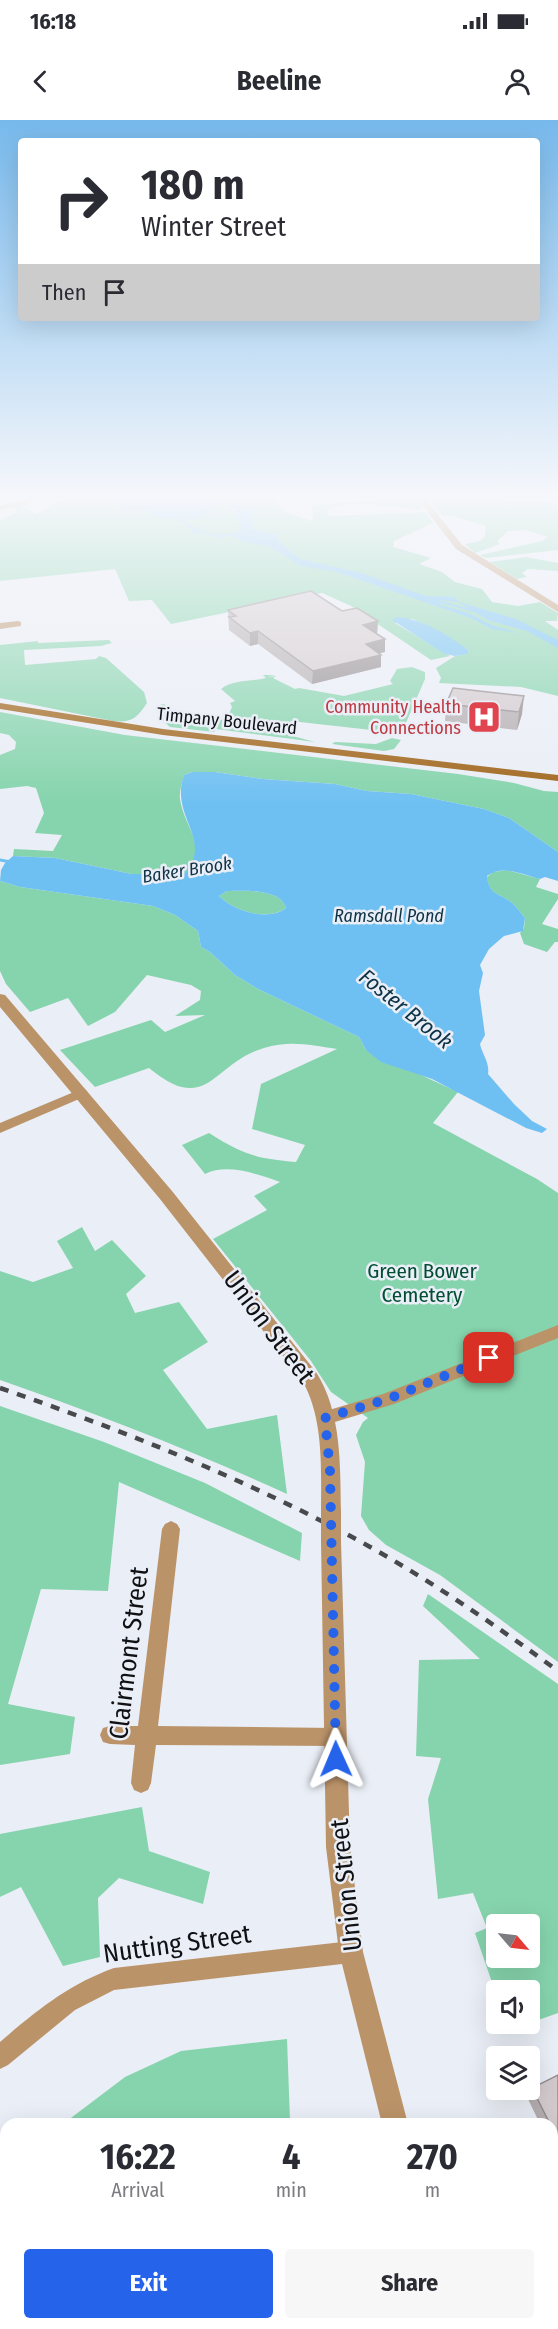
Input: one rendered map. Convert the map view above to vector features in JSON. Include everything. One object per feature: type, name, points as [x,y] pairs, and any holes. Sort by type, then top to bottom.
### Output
[{"type":"main road","name":"Timpany Boulevard","points":[[0,706],[163,732],[558,778]]},
{"type":"street","points":[[537,596],[558,609]]},
{"type":"street","points":[[0,626],[18,624]]},
{"type":"street","name":"Union Street","points":[[0,998],[166,1195],[313,1382],[325,1418],[329,1451],[338,1847],[351,1952],[393,2118]]},
{"type":"street","points":[[0,1128],[81,1093]]},
{"type":"street","points":[[325,1418],[388,1399],[558,1331]]},
{"type":"street","name":"Clairmont Street","points":[[141,1783],[171,1529]]},
{"type":"street","points":[[110,1735],[335,1737]]},
{"type":"street","name":"Nutting Street","points":[[0,2057],[76,1996],[95,1985],[114,1979],[351,1952]]},
{"type":"green space","points":[[127,596],[307,596],[171,624],[152,600],[129,601]]},
{"type":"green space","points":[[329,596],[487,596],[492,602],[518,606],[540,602],[558,613],[557,621],[545,621],[558,630],[558,696],[521,687],[439,683],[441,678],[436,668],[455,656],[467,654],[467,649],[413,619],[395,623],[450,656],[431,660],[351,606]]},
{"type":"green space","points":[[109,640],[112,643],[101,646],[24,650],[25,665],[96,659],[99,656],[106,658],[144,692],[147,703],[133,718],[113,721],[0,698],[0,645],[38,641],[38,643]]},
{"type":"green space","points":[[412,667],[425,672],[425,679],[402,732],[398,733],[291,721],[285,728],[285,734],[315,742],[216,729],[214,732],[170,727],[160,718],[160,705],[164,704],[184,721],[191,719],[190,722],[212,725],[214,722],[227,718],[232,707],[230,703],[235,701],[221,689],[237,682],[266,678],[263,675],[275,675],[267,677],[276,676],[273,678],[295,689],[344,696],[393,684],[390,681],[397,669]]},
{"type":"green space","points":[[0,712],[125,735],[458,774],[558,792],[558,852],[509,818],[484,809],[411,794],[367,791],[335,784],[263,779],[215,772],[192,772],[184,775],[180,793],[195,846],[195,855],[184,874],[132,874],[55,858],[13,856],[14,849],[53,851],[62,835],[35,833],[44,813],[36,788],[27,786],[0,789],[0,755],[15,749],[16,742],[9,735],[0,733]]},
{"type":"green space","points":[[392,738],[401,740],[394,749],[384,751],[332,744],[335,742],[376,744]]},
{"type":"green space","points":[[507,870],[540,879],[536,887],[558,894],[558,899],[542,924],[558,929],[558,942],[555,942],[547,952],[524,944],[520,933],[524,928],[525,918],[512,903],[493,892],[489,886],[487,877],[493,872]]},
{"type":"green space","name":"Green Bower Cemetery","points":[[0,881],[20,887],[153,906],[175,915],[198,931],[201,947],[210,952],[235,975],[258,989],[359,1037],[366,1050],[458,1092],[433,1123],[537,1179],[558,1193],[558,1662],[440,1575],[386,1545],[369,1530],[361,1516],[365,1462],[356,1435],[368,1418],[331,1392],[311,1361],[213,1239],[267,1210],[254,1196],[280,1182],[252,1173],[223,1169],[205,1174],[182,1145],[209,1133],[250,1154],[296,1162],[305,1145],[252,1129],[261,1084],[337,1049],[292,1044],[264,1048],[247,1055],[209,1082],[198,1087],[185,1088],[169,1082],[149,1068],[95,1087],[60,1050],[151,1020],[165,1032],[205,1015],[175,1016],[200,1000],[201,991],[191,985],[147,975],[115,1012],[88,1026],[68,998],[30,1012],[6,984],[0,971]]},
{"type":"green space","points":[[227,891],[269,894],[277,897],[286,908],[270,914],[251,913],[233,906],[219,896]]},
{"type":"green space","points":[[82,1227],[95,1251],[112,1240],[146,1276],[126,1294],[135,1313],[179,1302],[208,1342],[163,1370],[207,1429],[277,1415],[287,1494],[145,1434],[0,1380],[0,1271],[33,1282],[73,1268],[57,1241]]},
{"type":"green space","points":[[0,1406],[104,1442],[205,1483],[302,1533],[300,1561],[119,1482],[108,1591],[41,1589],[8,1704],[75,1717],[70,1754],[0,1765]]},
{"type":"green space","points":[[428,1594],[558,1684],[558,2013],[540,2019],[540,1980],[491,1980],[487,1968],[540,1968],[540,1914],[486,1914],[486,1926],[473,1893],[438,1899],[428,1799],[441,1758],[416,1756],[419,1660],[480,1659],[423,1606]]},
{"type":"green space","points":[[142,1807],[149,1851],[210,1872],[203,1904],[119,1878],[98,1898],[100,1957],[63,1966],[21,1887],[0,1897],[0,1834]]},
{"type":"green space","points":[[486,1928],[486,1965],[475,1933]]},
{"type":"green space","points":[[287,2039],[290,2118],[71,2118],[125,2077],[181,2051]]},
{"type":"water","points":[[407,596],[454,597],[459,602],[516,619],[558,640],[558,648],[527,631],[488,620],[458,602],[440,600],[441,605],[466,612],[494,626],[518,633],[492,629],[471,618]]},
{"type":"water","points":[[397,617],[407,618],[434,628],[467,649],[468,654],[455,656],[445,654],[392,620]]},
{"type":"water","name":"Ramsdall Pond","points":[[192,772],[215,772],[263,779],[335,784],[367,791],[411,794],[484,809],[509,818],[558,852],[558,881],[506,871],[487,876],[491,889],[512,903],[525,918],[523,931],[504,936],[489,949],[480,965],[483,973],[479,991],[485,1035],[480,1044],[487,1062],[488,1074],[532,1121],[547,1129],[542,1133],[526,1128],[432,1079],[381,1062],[366,1050],[359,1037],[258,989],[235,975],[210,952],[201,947],[198,931],[175,915],[153,906],[20,887],[0,881],[1,870],[13,856],[55,858],[132,874],[184,874],[192,862],[195,850],[194,839],[182,803],[181,790],[184,775]],"holes":[[[227,891],[269,894],[277,897],[286,908],[270,914],[251,913],[233,906],[219,896]]]},
{"type":"building","points":[[289,596],[319,596],[342,611],[357,608],[378,621],[363,625],[385,639],[366,644],[381,655],[313,671],[258,631],[250,633],[229,617],[236,616],[228,610]]},
{"type":"building","points":[[453,688],[524,696],[519,712],[446,704]]},
{"type":"building","points":[[558,2075],[558,2118],[547,2118],[538,2100],[540,2100],[540,2084]]},
{"type":"waterway","name":"Foster Brook","points":[[435,600],[477,612]]},
{"type":"waterway","name":"Baker Brook","points":[[0,860],[11,862]]},
{"type":"railway","points":[[0,1388],[95,1422],[282,1501],[396,1562],[444,1592],[558,1671]]},
{"type":"place","name":"Community Health Connections","points":[[484,717]]},
{"type":"route","points":[[336,1759],[330,1471],[325,1418],[388,1399],[489,1358]]}]
